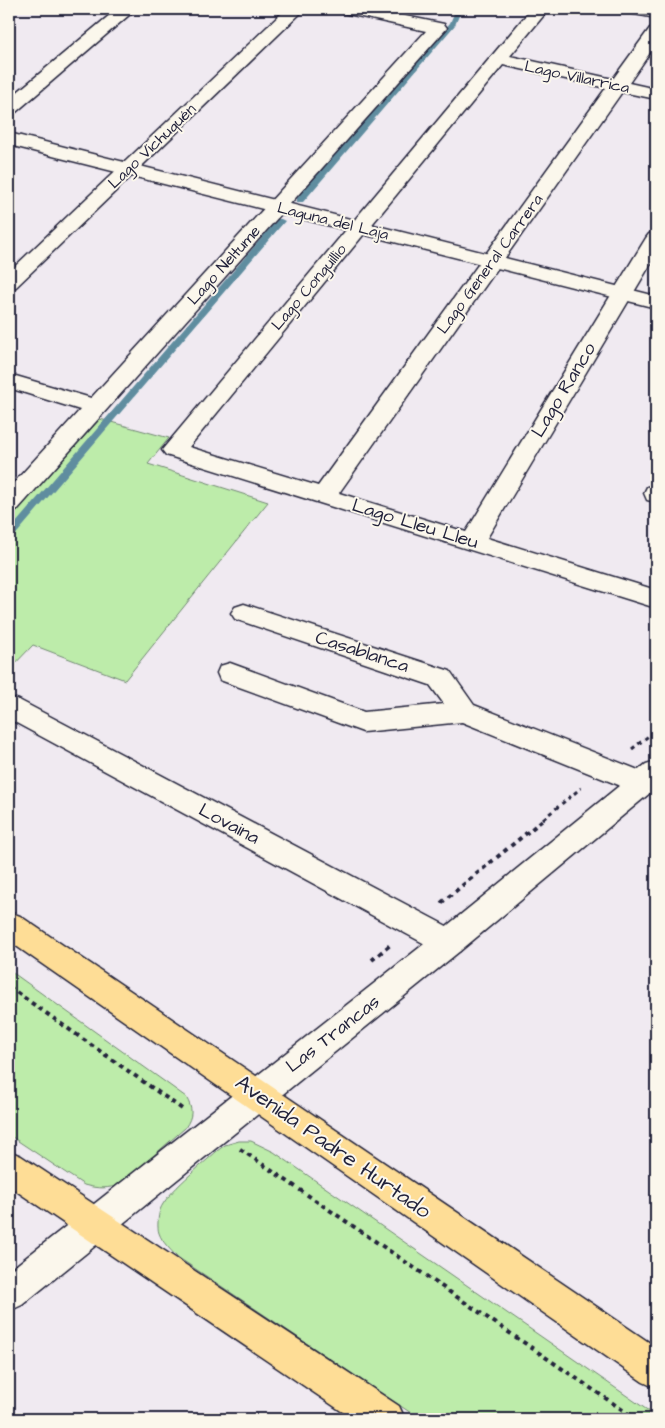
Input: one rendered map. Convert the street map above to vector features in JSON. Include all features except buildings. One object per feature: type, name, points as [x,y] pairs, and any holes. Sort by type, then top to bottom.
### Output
[{"type":"main road","name":"Avenida Padre Hurtado","points":[[9,925],[656,1369]]},
{"type":"main road","points":[[9,1167],[386,1419]]},
{"type":"street","points":[[9,108],[127,9]]},
{"type":"street","name":"Lago Vichuquén","points":[[9,283],[296,9]]},
{"type":"street","name":"Lago Neltume","points":[[9,503],[438,28],[349,9]]},
{"type":"street","name":"Lago Conguillio","points":[[174,450],[540,9]]},
{"type":"street","points":[[635,9],[656,13]]},
{"type":"street","name":"Lago General Carrera","points":[[324,496],[656,32]]},
{"type":"street","name":"Lago Villarrica","points":[[498,59],[656,94]]},
{"type":"street","name":"Laguna del Laja","points":[[9,139],[656,302]]},
{"type":"street","name":"Lago Ranco","points":[[472,542],[656,238]]},
{"type":"street","points":[[9,381],[95,407]]},
{"type":"street","name":"Lago Lleu Lleu","points":[[174,450],[656,599]]},
{"type":"street","name":"Casablanca","points":[[244,613],[440,678],[464,712]]},
{"type":"street","points":[[230,674],[363,722],[464,712],[606,769],[649,778]]},
{"type":"street","name":"Lovaina","points":[[9,707],[449,942]]},
{"type":"street","name":"Las Trancas","points":[[9,1292],[449,942],[649,778]]},
{"type":"path","points":[[370,962],[656,730]]},
{"type":"path","points":[[9,987],[212,1130],[636,1419]]},
{"type":"path","points":[[176,1116],[229,1075]]},
{"type":"green space","points":[[100,419],[169,438],[148,464],[268,502],[125,680],[33,645],[9,670],[9,520]]},
{"type":"green space","points":[[9,970],[186,1097],[191,1112],[190,1120],[185,1128],[121,1184],[103,1188],[84,1185],[9,1135]]},
{"type":"green space","points":[[239,1141],[251,1141],[274,1152],[656,1416],[656,1419],[420,1419],[176,1256],[162,1239],[158,1231],[159,1215],[169,1195],[217,1151],[225,1145]]},
{"type":"waterway","points":[[300,200],[453,24],[459,9]]},
{"type":"waterway","points":[[9,537],[281,221]]}]
